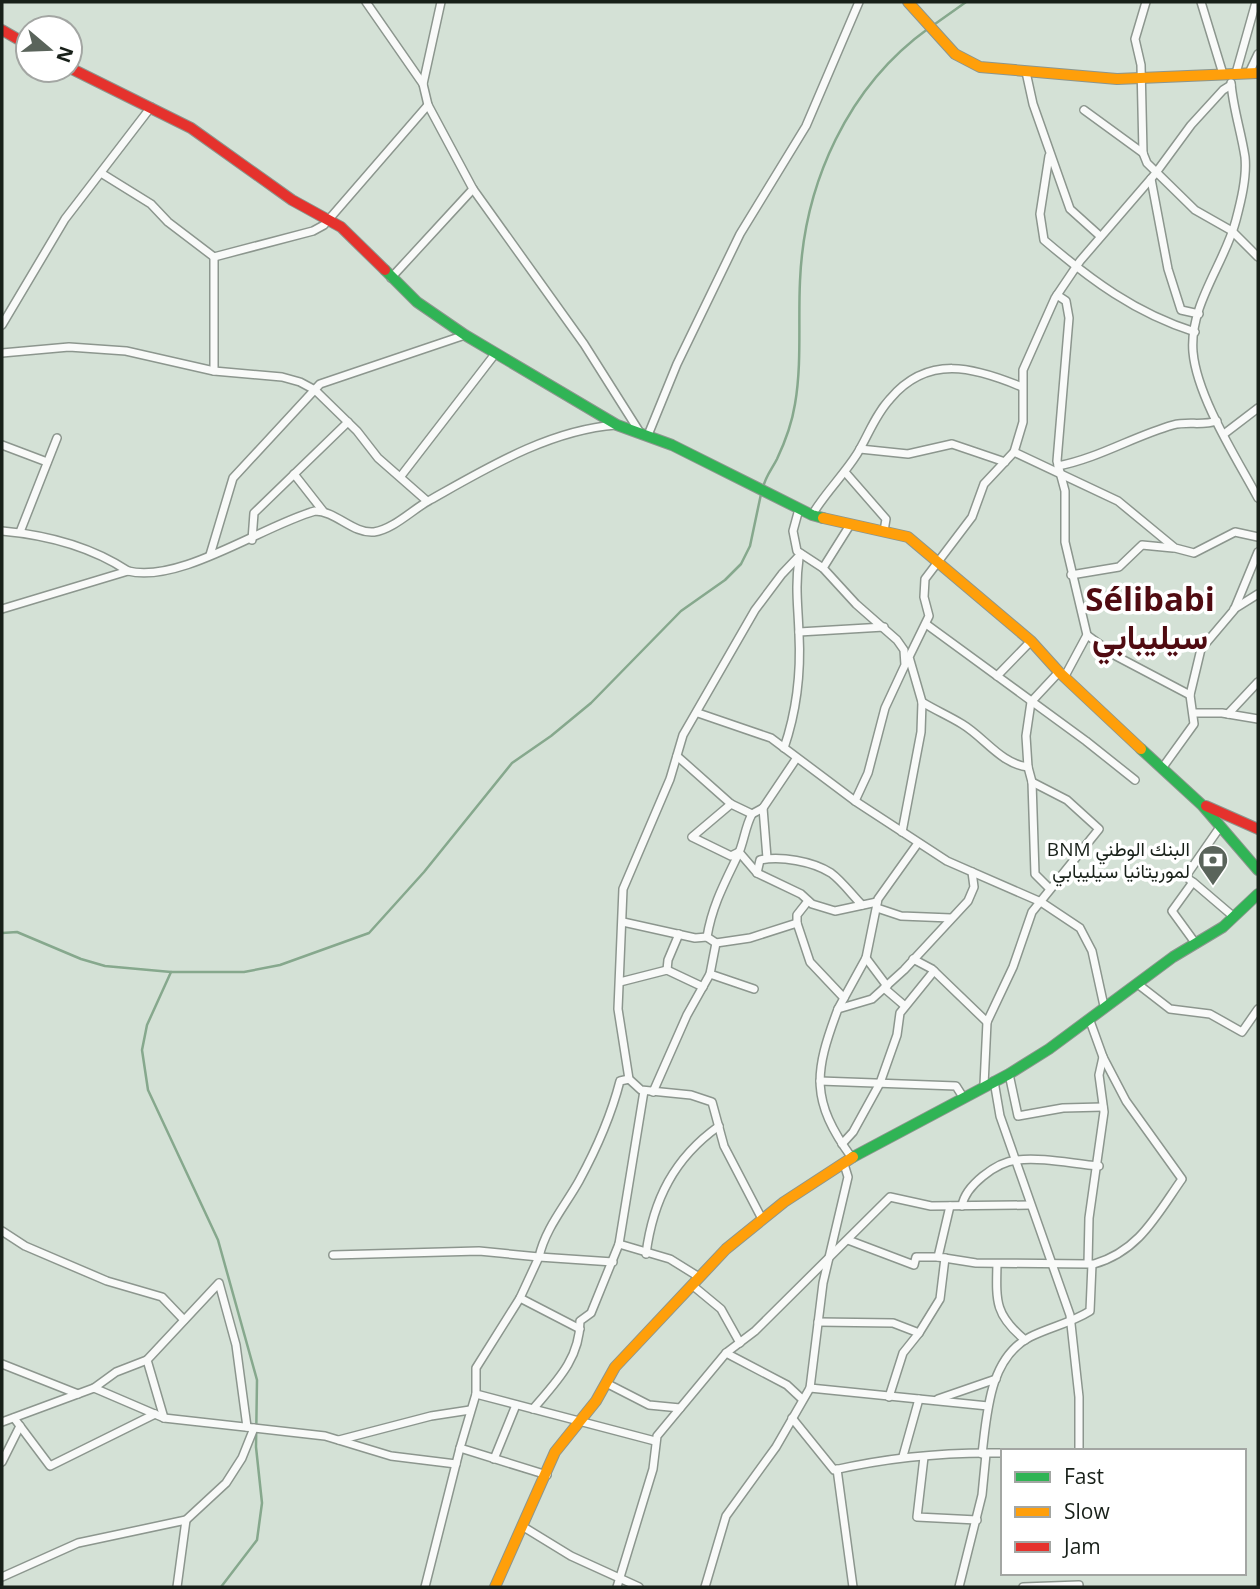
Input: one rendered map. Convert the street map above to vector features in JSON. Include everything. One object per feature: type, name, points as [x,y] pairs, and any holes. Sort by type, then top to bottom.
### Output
[{"type":"street","points":[[366,2],[423,84],[428,105],[473,189],[644,433]]},
{"type":"street","points":[[423,84],[441,2]]},
{"type":"street","points":[[644,433],[740,234],[806,127],[812,105],[850,27],[859,2]]},
{"type":"street","points":[[909,2],[955,54],[980,67],[1142,79],[1254,73],[1258,54]]},
{"type":"street","points":[[1146,2],[1135,39],[1142,79],[1143,153],[1153,176],[1168,269],[1181,310]]},
{"type":"street","points":[[1200,2],[1230,73],[1235,117],[1245,159],[1243,185],[1232,231],[1199,314],[1193,352],[1217,421],[1258,498]]},
{"type":"street","points":[[1230,73],[1256,2]]},
{"type":"street","points":[[1026,72],[1032,104],[1070,209],[1100,236]]},
{"type":"street","points":[[84,75],[191,128],[292,200],[329,220],[352,237],[418,302],[465,335],[617,425],[644,433],[812,515],[908,537],[1031,641],[1062,674],[1202,805],[1258,870]]},
{"type":"street","points":[[855,801],[868,773],[885,708],[908,666],[914,644],[929,616],[924,597],[925,579],[972,517],[984,484],[1014,452],[1023,422],[1023,370],[1057,295],[1100,236],[1153,176],[1191,125],[1223,90],[1231,85]]},
{"type":"street","points":[[214,257],[313,231],[329,220],[428,105]]},
{"type":"street","points":[[2,325],[65,219],[151,107]]},
{"type":"street","points":[[1084,110],[1143,153]]},
{"type":"street","points":[[1049,156],[1040,214],[1044,240],[1101,288],[1171,324],[1195,332]]},
{"type":"street","points":[[101,173],[151,204],[168,222],[214,257]]},
{"type":"street","points":[[1153,176],[1195,210],[1232,231],[1258,257]]},
{"type":"street","points":[[391,278],[473,189]]},
{"type":"street","points":[[214,257],[214,371]]},
{"type":"street","points":[[1057,295],[1066,301],[1069,318],[1059,470],[1065,491],[1065,534],[1087,635],[1115,656],[1190,695]]},
{"type":"street","points":[[1181,310],[1199,314]]},
{"type":"street","points":[[1171,324],[1181,310]]},
{"type":"street","points":[[210,555],[233,478],[320,384],[465,335]]},
{"type":"street","points":[[2,353],[69,347],[126,351],[214,371],[282,377],[315,390],[348,422],[378,458],[428,501]]},
{"type":"street","points":[[401,476],[495,354]]},
{"type":"street","points":[[812,515],[845,472],[889,399],[907,382],[927,371],[952,367],[1022,387]]},
{"type":"street","points":[[1224,434],[1258,408]]},
{"type":"street","points":[[1059,470],[1172,425],[1204,426],[1217,421]]},
{"type":"street","points":[[252,540],[254,513],[348,422]]},
{"type":"street","points":[[294,474],[323,511],[372,532],[384,529],[428,501],[535,446],[591,427],[617,425]]},
{"type":"street","points":[[20,532],[57,438]]},
{"type":"street","points":[[860,449],[908,454],[952,444],[1005,462]]},
{"type":"street","points":[[2,445],[47,463]]},
{"type":"street","points":[[1014,452],[1059,470],[1118,502],[1175,548]]},
{"type":"street","points":[[845,472],[886,519],[884,531]]},
{"type":"street","points":[[784,748],[792,726],[797,687],[799,632],[794,594],[800,556],[792,539],[799,509]]},
{"type":"street","points":[[2,531],[20,532],[84,547],[104,555],[128,571],[145,575],[252,540],[305,514],[323,511]]},
{"type":"street","points":[[823,568],[850,525]]},
{"type":"street","points":[[1072,575],[1119,567],[1142,545],[1175,548],[1194,554],[1235,532],[1258,537]]},
{"type":"street","points":[[1234,610],[1258,552]]},
{"type":"street","points":[[800,556],[823,568],[904,650],[922,702],[921,732],[902,832]]},
{"type":"street","points":[[762,1219],[740,1180],[712,1101],[691,1095],[644,1091],[629,1079],[618,1009],[623,890],[670,779],[682,735],[698,713],[755,610],[800,556]]},
{"type":"street","points":[[2,609],[128,571]]},
{"type":"street","points":[[1163,767],[1194,724],[1190,695],[1201,649],[1234,610],[1258,594]]},
{"type":"street","points":[[926,624],[1107,756],[1135,780]]},
{"type":"street","points":[[799,632],[884,627]]},
{"type":"street","points":[[1049,887],[1035,874],[1032,782],[1026,736],[1031,702],[1062,674],[1087,635]]},
{"type":"street","points":[[897,640],[914,644]]},
{"type":"street","points":[[997,676],[1031,641]]},
{"type":"street","points":[[1228,714],[1258,682]]},
{"type":"street","points":[[922,702],[964,724],[1018,766],[1028,767]]},
{"type":"street","points":[[698,713],[752,730],[784,748],[855,801],[918,843],[972,872],[1041,902],[1080,928],[1092,951],[1104,1006]]},
{"type":"street","points":[[1194,713],[1228,714],[1258,719]]},
{"type":"street","points":[[677,755],[731,804],[752,814]]},
{"type":"street","points":[[707,937],[716,900],[739,852],[752,814],[763,808],[796,759]]},
{"type":"street","points":[[1032,782],[1067,800],[1098,829],[1049,887],[1032,912],[1013,967],[987,1021],[989,1083],[1070,1323],[1079,1397],[1079,1449]]},
{"type":"street","points":[[731,804],[691,837],[731,856],[739,852]]},
{"type":"street","points":[[1202,805],[1258,830]]},
{"type":"street","points":[[763,808],[767,858]]},
{"type":"street","points":[[1220,827],[1186,876],[1234,917]]},
{"type":"street","points":[[705,1587],[726,1516],[776,1447],[810,1388],[829,1256],[848,1177],[848,1161],[842,1144],[832,1130],[820,1081],[822,1051],[838,1009],[866,958],[877,905],[918,843]]},
{"type":"street","points":[[739,852],[757,873],[808,901],[835,911],[862,905],[877,905],[901,916],[951,918]]},
{"type":"street","points":[[757,873],[760,859],[778,857],[830,872],[862,905]]},
{"type":"street","points":[[838,1009],[872,999],[913,959],[968,901],[974,887],[972,872]]},
{"type":"street","points":[[1193,883],[1172,911],[1196,944]]},
{"type":"street","points":[[495,1587],[555,1452],[608,1384],[615,1367],[696,1281],[762,1219],[848,1161],[1009,1074],[1090,1021],[1104,1006],[1139,985],[1173,957],[1234,917],[1258,894]]},
{"type":"street","points":[[808,901],[797,915],[797,923],[810,962],[844,998]]},
{"type":"street","points":[[623,922],[707,937],[716,943],[750,938],[797,923]]},
{"type":"street","points":[[667,970],[679,934]]},
{"type":"street","points":[[653,1092],[710,974],[716,943]]},
{"type":"street","points":[[866,958],[885,987],[905,1006]]},
{"type":"street","points":[[913,959],[934,971],[987,1021]]},
{"type":"street","points":[[620,982],[667,970],[703,987]]},
{"type":"street","points":[[842,1144],[853,1132],[880,1083],[897,1035],[900,1013],[934,971]]},
{"type":"street","points":[[710,974],[754,989]]},
{"type":"street","points":[[1139,985],[1170,1009],[1210,1014],[1242,1032],[1258,1009]]},
{"type":"street","points":[[848,1240],[914,1265],[916,1257],[942,1257],[997,1264],[1091,1264],[1117,1257],[1133,1245],[1182,1180],[1126,1101],[1103,1057],[1090,1021]]},
{"type":"street","points":[[959,1587],[977,1520],[988,1406],[996,1379],[1005,1361],[1025,1340],[1070,1323],[1090,1311],[1089,1218],[1099,1166],[1103,1107],[1100,1075],[1103,1057]]},
{"type":"street","points":[[1009,1074],[1018,1116],[1063,1108],[1103,1107]]},
{"type":"street","points":[[425,1587],[476,1394],[476,1368],[520,1298],[539,1257],[542,1241],[610,1118],[620,1081],[629,1079]]},
{"type":"street","points":[[820,1081],[956,1086],[963,1097]]},
{"type":"street","points":[[533,1409],[565,1374],[580,1329],[580,1321],[591,1313],[613,1262],[619,1244],[644,1091]]},
{"type":"street","points":[[646,1254],[649,1231],[662,1188],[683,1159],[719,1126]]},
{"type":"street","points":[[962,1206],[964,1194],[988,1173],[1015,1160],[1099,1166]]},
{"type":"street","points":[[617,1587],[653,1469],[655,1441],[726,1353],[740,1343],[890,1197],[916,1205],[1030,1205]]},
{"type":"street","points":[[889,1397],[903,1353],[940,1299],[942,1257],[950,1206]]},
{"type":"street","points":[[2,1231],[25,1246],[107,1280],[162,1297],[184,1320]]},
{"type":"street","points":[[619,1244],[670,1259],[696,1281],[721,1309],[740,1343]]},
{"type":"street","points":[[333,1255],[479,1251],[613,1262]]},
{"type":"street","points":[[997,1264],[996,1292],[1004,1323],[1025,1340]]},
{"type":"street","points":[[2,1422],[94,1388],[116,1372],[146,1360],[219,1283],[236,1345],[250,1428],[242,1458],[226,1483],[186,1520],[78,1543],[2,1577]]},
{"type":"street","points":[[520,1298],[580,1329]]},
{"type":"street","points":[[818,1322],[893,1323],[919,1333]]},
{"type":"street","points":[[726,1353],[787,1385],[802,1399]]},
{"type":"street","points":[[146,1360],[164,1418]]},
{"type":"street","points":[[2,1364],[78,1394]]},
{"type":"street","points":[[934,1401],[996,1379]]},
{"type":"street","points":[[608,1384],[649,1405],[680,1408]]},
{"type":"street","points":[[94,1388],[164,1418],[338,1440],[391,1456],[456,1464]]},
{"type":"street","points":[[810,1388],[988,1406]]},
{"type":"street","points":[[476,1394],[655,1441]]},
{"type":"street","points":[[903,1456],[919,1399]]},
{"type":"street","points":[[494,1459],[516,1405]]},
{"type":"street","points":[[338,1440],[431,1416],[470,1410]]},
{"type":"street","points":[[14,1418],[50,1466],[155,1414]]},
{"type":"street","points":[[792,1418],[834,1470],[903,1456],[1001,1454]]},
{"type":"street","points":[[2,1462],[20,1426]]},
{"type":"street","points":[[460,1448],[547,1475]]},
{"type":"street","points":[[924,1457],[917,1517],[977,1520]]},
{"type":"street","points":[[837,1469],[853,1587]]},
{"type":"street","points":[[177,1587],[186,1520]]},
{"type":"street","points":[[522,1526],[571,1556],[639,1587]]},
{"type":"street","points":[[1023,1587],[1079,1586]]},
{"type":"waterway","points":[[935,24],[966,2]]},
{"type":"waterway","points":[[763,488],[783,446],[794,411],[803,244],[821,173],[854,108],[875,78],[929,28]]},
{"type":"waterway","points":[[2,933],[17,932],[81,959],[105,966],[171,972],[244,972],[280,965],[369,933],[424,872],[512,763],[591,703],[681,611],[725,580],[741,564],[750,546],[761,494]]},
{"type":"waterway","points":[[171,972],[147,1025],[142,1050],[148,1090],[218,1240],[257,1380],[256,1447],[262,1503],[257,1540],[221,1587]]},
{"type":"traffic: fast","points":[[385,270],[417,302],[465,335],[617,425],[672,445],[823,518]]},
{"type":"traffic: fast","points":[[1141,749],[1202,805],[1258,870]]},
{"type":"traffic: fast","points":[[853,1157],[1009,1074],[1049,1049],[1173,957],[1223,927],[1258,894]]},
{"type":"traffic: slow","points":[[908,2],[955,54],[980,67],[1117,79],[1258,73]]},
{"type":"traffic: slow","points":[[823,518],[908,537],[1031,641],[1059,672],[1141,749]]},
{"type":"traffic: slow","points":[[495,1587],[555,1452],[596,1401],[615,1367],[726,1249],[784,1202],[853,1157]]},
{"type":"traffic: jam","points":[[2,30],[14,37]]},
{"type":"traffic: jam","points":[[84,75],[191,128],[292,200],[341,227],[385,270]]},
{"type":"traffic: jam","points":[[1206,806],[1258,829]]},
{"type":"place","name":"BNM البنك الوطني لموريتانيا سيليبابي","points":[[1213,887]]},
{"type":"district","name":"Sélibabi سيليبابي","points":[[1150,618]]}]
